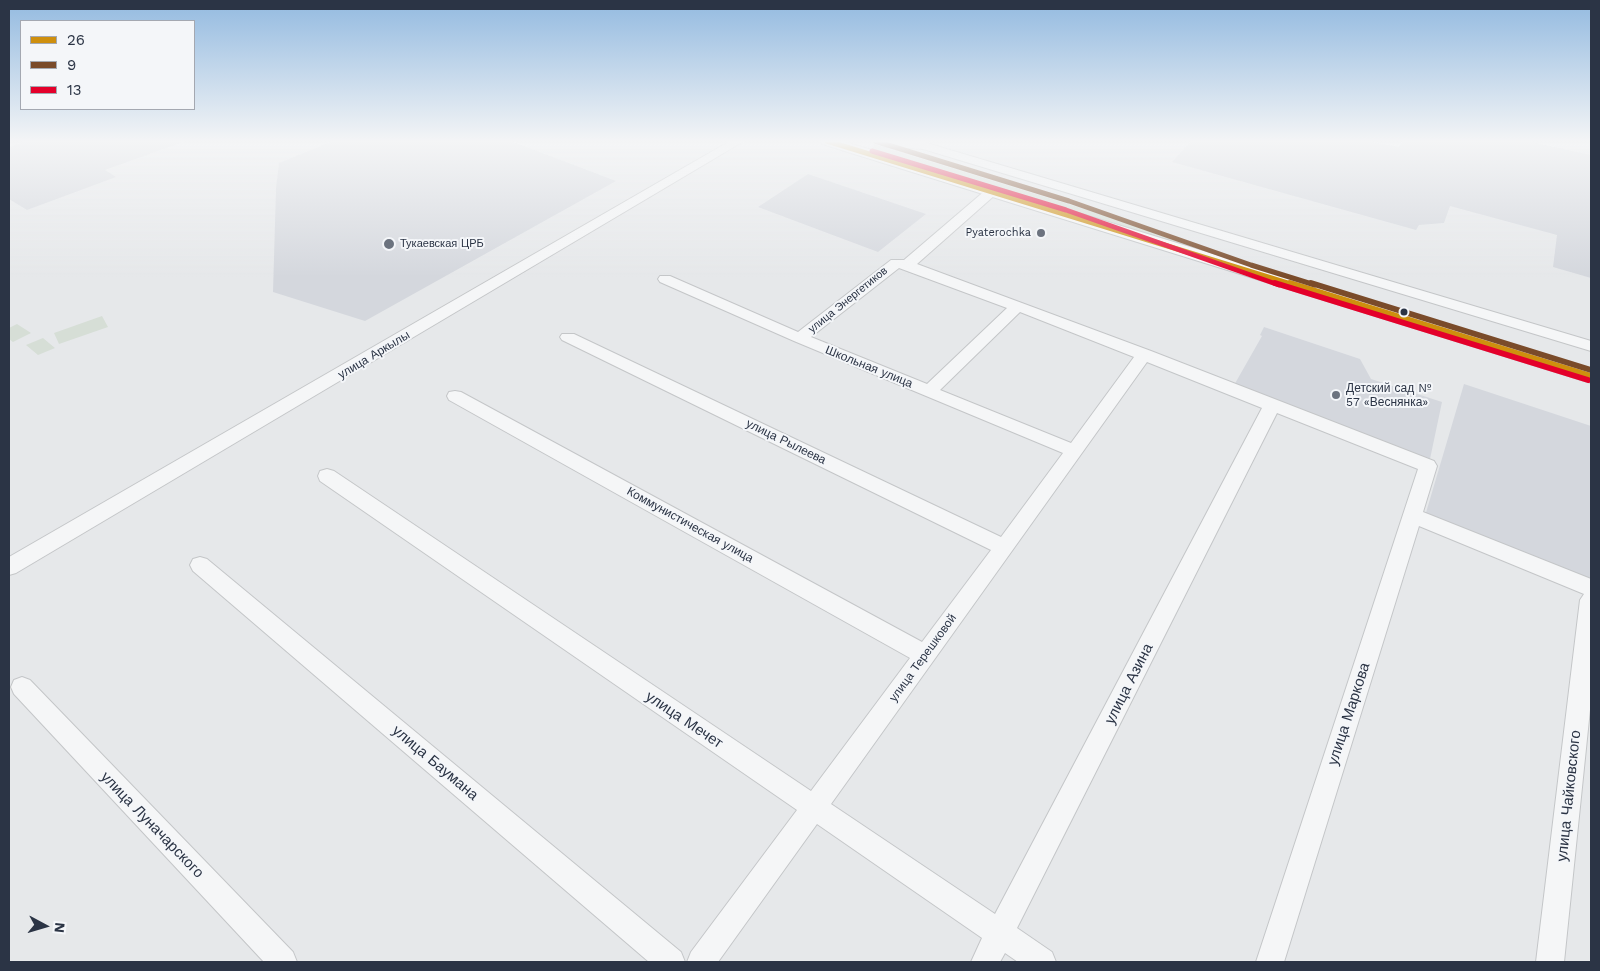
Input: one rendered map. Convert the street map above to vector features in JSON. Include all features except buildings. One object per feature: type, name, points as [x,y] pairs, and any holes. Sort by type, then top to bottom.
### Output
[{"type":"main road","points":[[973,186],[1591,376]]},
{"type":"main road","points":[[1021,186],[1078,204],[1251,265],[1591,370]]},
{"type":"street","name":"улица Аркылы","points":[[9,568],[661,186]]},
{"type":"street","points":[[1059,186],[1591,346]]},
{"type":"street","name":"улица Энергетиков","points":[[800,338],[901,264],[991,192]]},
{"type":"street","points":[[901,264],[1145,354],[1272,406]]},
{"type":"street","name":"Школьная улица","points":[[665,279],[800,338],[1074,451]]},
{"type":"street","points":[[929,391],[1018,306]]},
{"type":"street","name":"улица Рылеева","points":[[568,337],[1004,547]]},
{"type":"street","name":"улица Терешковой","points":[[701,962],[1145,354]]},
{"type":"street","name":"Коммунистическая улица","points":[[455,396],[926,655]]},
{"type":"street","name":"улица Маркова","points":[[1270,962],[1428,466],[1272,406]]},
{"type":"street","name":"улица Азина","points":[[985,962],[1272,406]]},
{"type":"street","name":"улица Мечет","points":[[327,476],[1042,962]]},
{"type":"street","points":[[1412,515],[1591,588]]},
{"type":"street","name":"улица Баумана","points":[[200,565],[671,962]]},
{"type":"street","name":"улица Чайковского","points":[[1550,962],[1591,600]]},
{"type":"street","name":"улица Луначарского","points":[[22,687],[283,962]]},
{"type":"shaded area","points":[[9,186],[91,186],[27,210],[9,199]]},
{"type":"shaded area","name":"Тукаевская ЦРБ","points":[[276,186],[606,186],[365,321],[273,292]]},
{"type":"shaded area","points":[[789,186],[844,186],[926,214],[878,252],[758,207]]},
{"type":"shaded area","points":[[988,186],[1011,186],[1107,216],[1233,261]]},
{"type":"shaded area","points":[[1259,186],[1591,186],[1591,278],[1553,267],[1557,235],[1450,206],[1444,223],[1419,225],[1416,230]]},
{"type":"shaded area","points":[[102,316],[108,327],[59,344],[54,333]]},
{"type":"shaded area","points":[[17,324],[31,333],[13,342],[9,339],[9,328]]},
{"type":"shaded area","name":"Детский сад № 57 «Веснянка»","points":[[1264,327],[1360,359],[1371,379],[1442,402],[1430,459],[1233,387],[1262,336],[1260,335]]},
{"type":"shaded area","points":[[43,338],[55,348],[38,355],[26,345]]},
{"type":"shaded area","points":[[1464,384],[1591,426],[1591,583],[1425,516]]},
{"type":"transit line","name":"26","points":[[974,186],[1591,376]]},
{"type":"transit line","name":"13","points":[[988,186],[1066,210],[1248,275],[1588,380]]},
{"type":"transit line","name":"9","points":[[1022,186],[1069,201],[1251,265],[1591,370]]},
{"type":"place","name":"Pyaterochka","points":[[1041,233]]},
{"type":"place","name":"Тукаевская ЦРБ","points":[[389,244]]},
{"type":"place","name":"Детский сад № 57 «Веснянка»","points":[[1336,395]]}]
